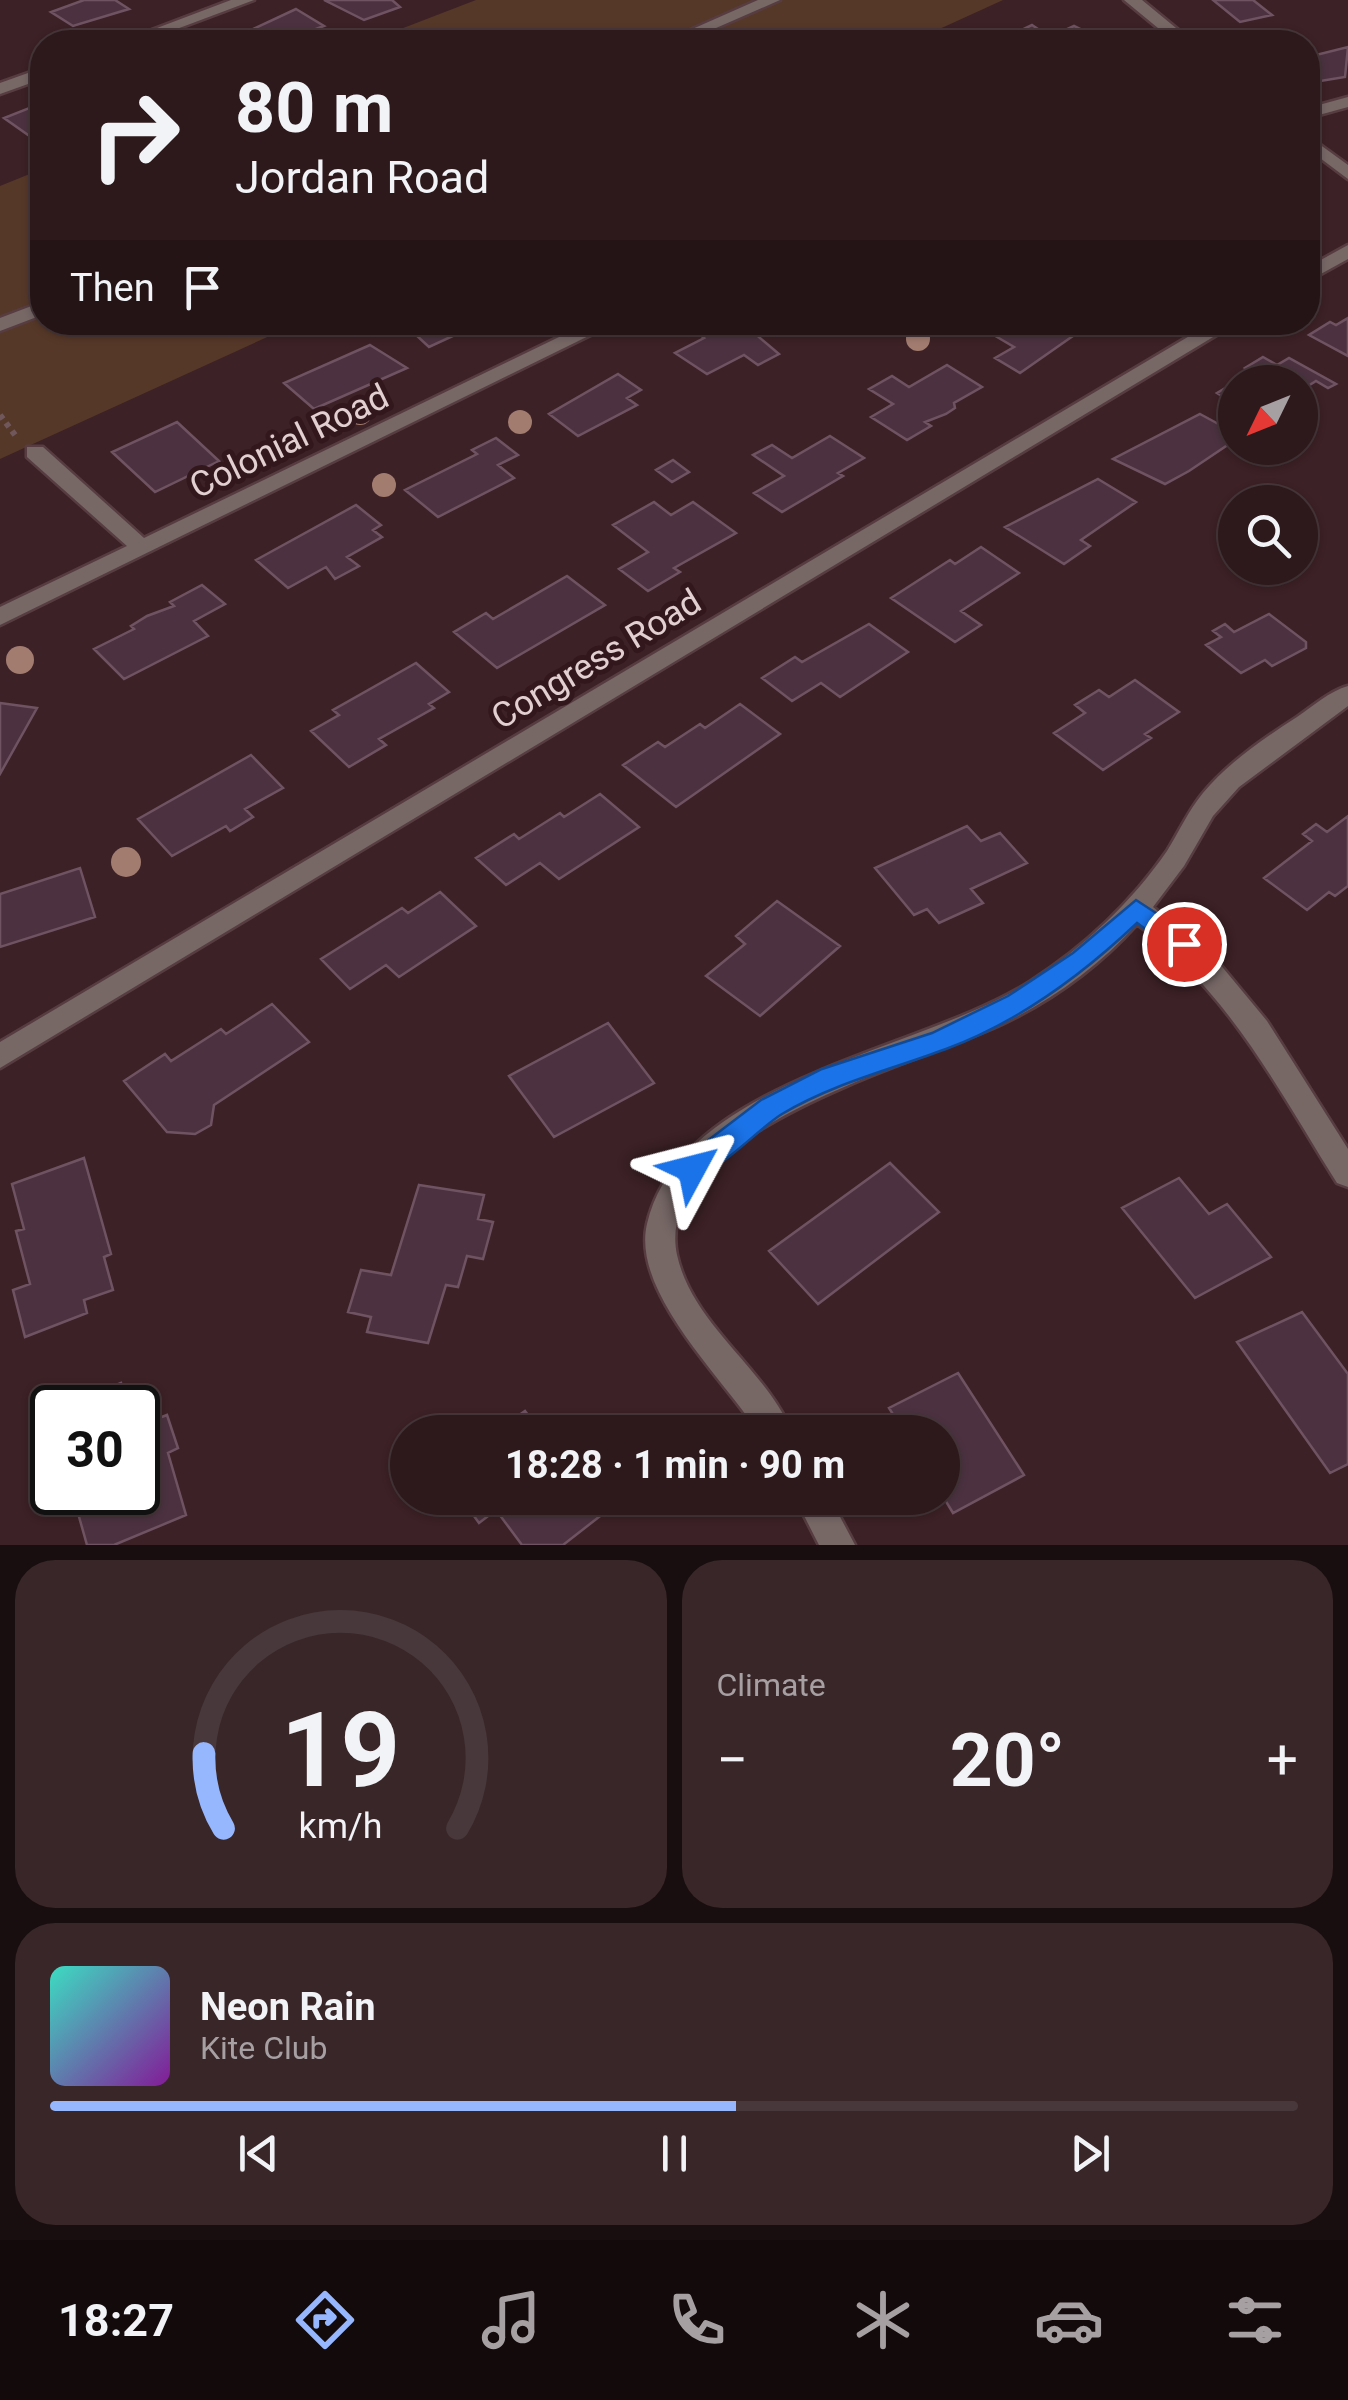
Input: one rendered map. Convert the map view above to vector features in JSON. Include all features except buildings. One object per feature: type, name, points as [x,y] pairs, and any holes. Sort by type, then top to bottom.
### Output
[{"type":"street","points":[[162,30],[246,0]]},
{"type":"street","points":[[700,30],[772,0]]},
{"type":"street","points":[[1132,0],[1168,30]]},
{"type":"street","points":[[0,89],[30,78]]},
{"type":"street","points":[[1320,110],[1348,102]]},
{"type":"street","points":[[1320,152],[1348,174]]},
{"type":"street","points":[[1320,268],[1348,251]]},
{"type":"street","points":[[0,326],[30,313]]},
{"type":"street","name":"Colonial Road","points":[[0,618],[580,335]]},
{"type":"street","name":"Congress Road","points":[[0,1056],[1206,335]]},
{"type":"street","points":[[27,446],[143,549]]},
{"type":"street","points":[[767,1415],[678,1303],[662,1265],[660,1228],[670,1197],[692,1169],[770,1108],[831,1076],[940,1040],[1017,1004],[1082,960],[1136,910],[1176,858],[1212,799],[1242,768],[1348,694]]},
{"type":"street","points":[[1136,910],[1204,961],[1246,1009],[1348,1174]]},
{"type":"street","points":[[821,1515],[838,1545]]},
{"type":"path","points":[[0,416],[27,446]]},
{"type":"shaded area","points":[[476,0],[1003,0],[937,30],[398,30]]},
{"type":"shaded area","points":[[30,174],[30,335],[272,335],[0,459],[0,186]]},
{"type":"route","points":[[692,1169],[770,1108],[831,1076],[940,1040],[1017,1004],[1082,960],[1136,910],[1184,944]]}]
